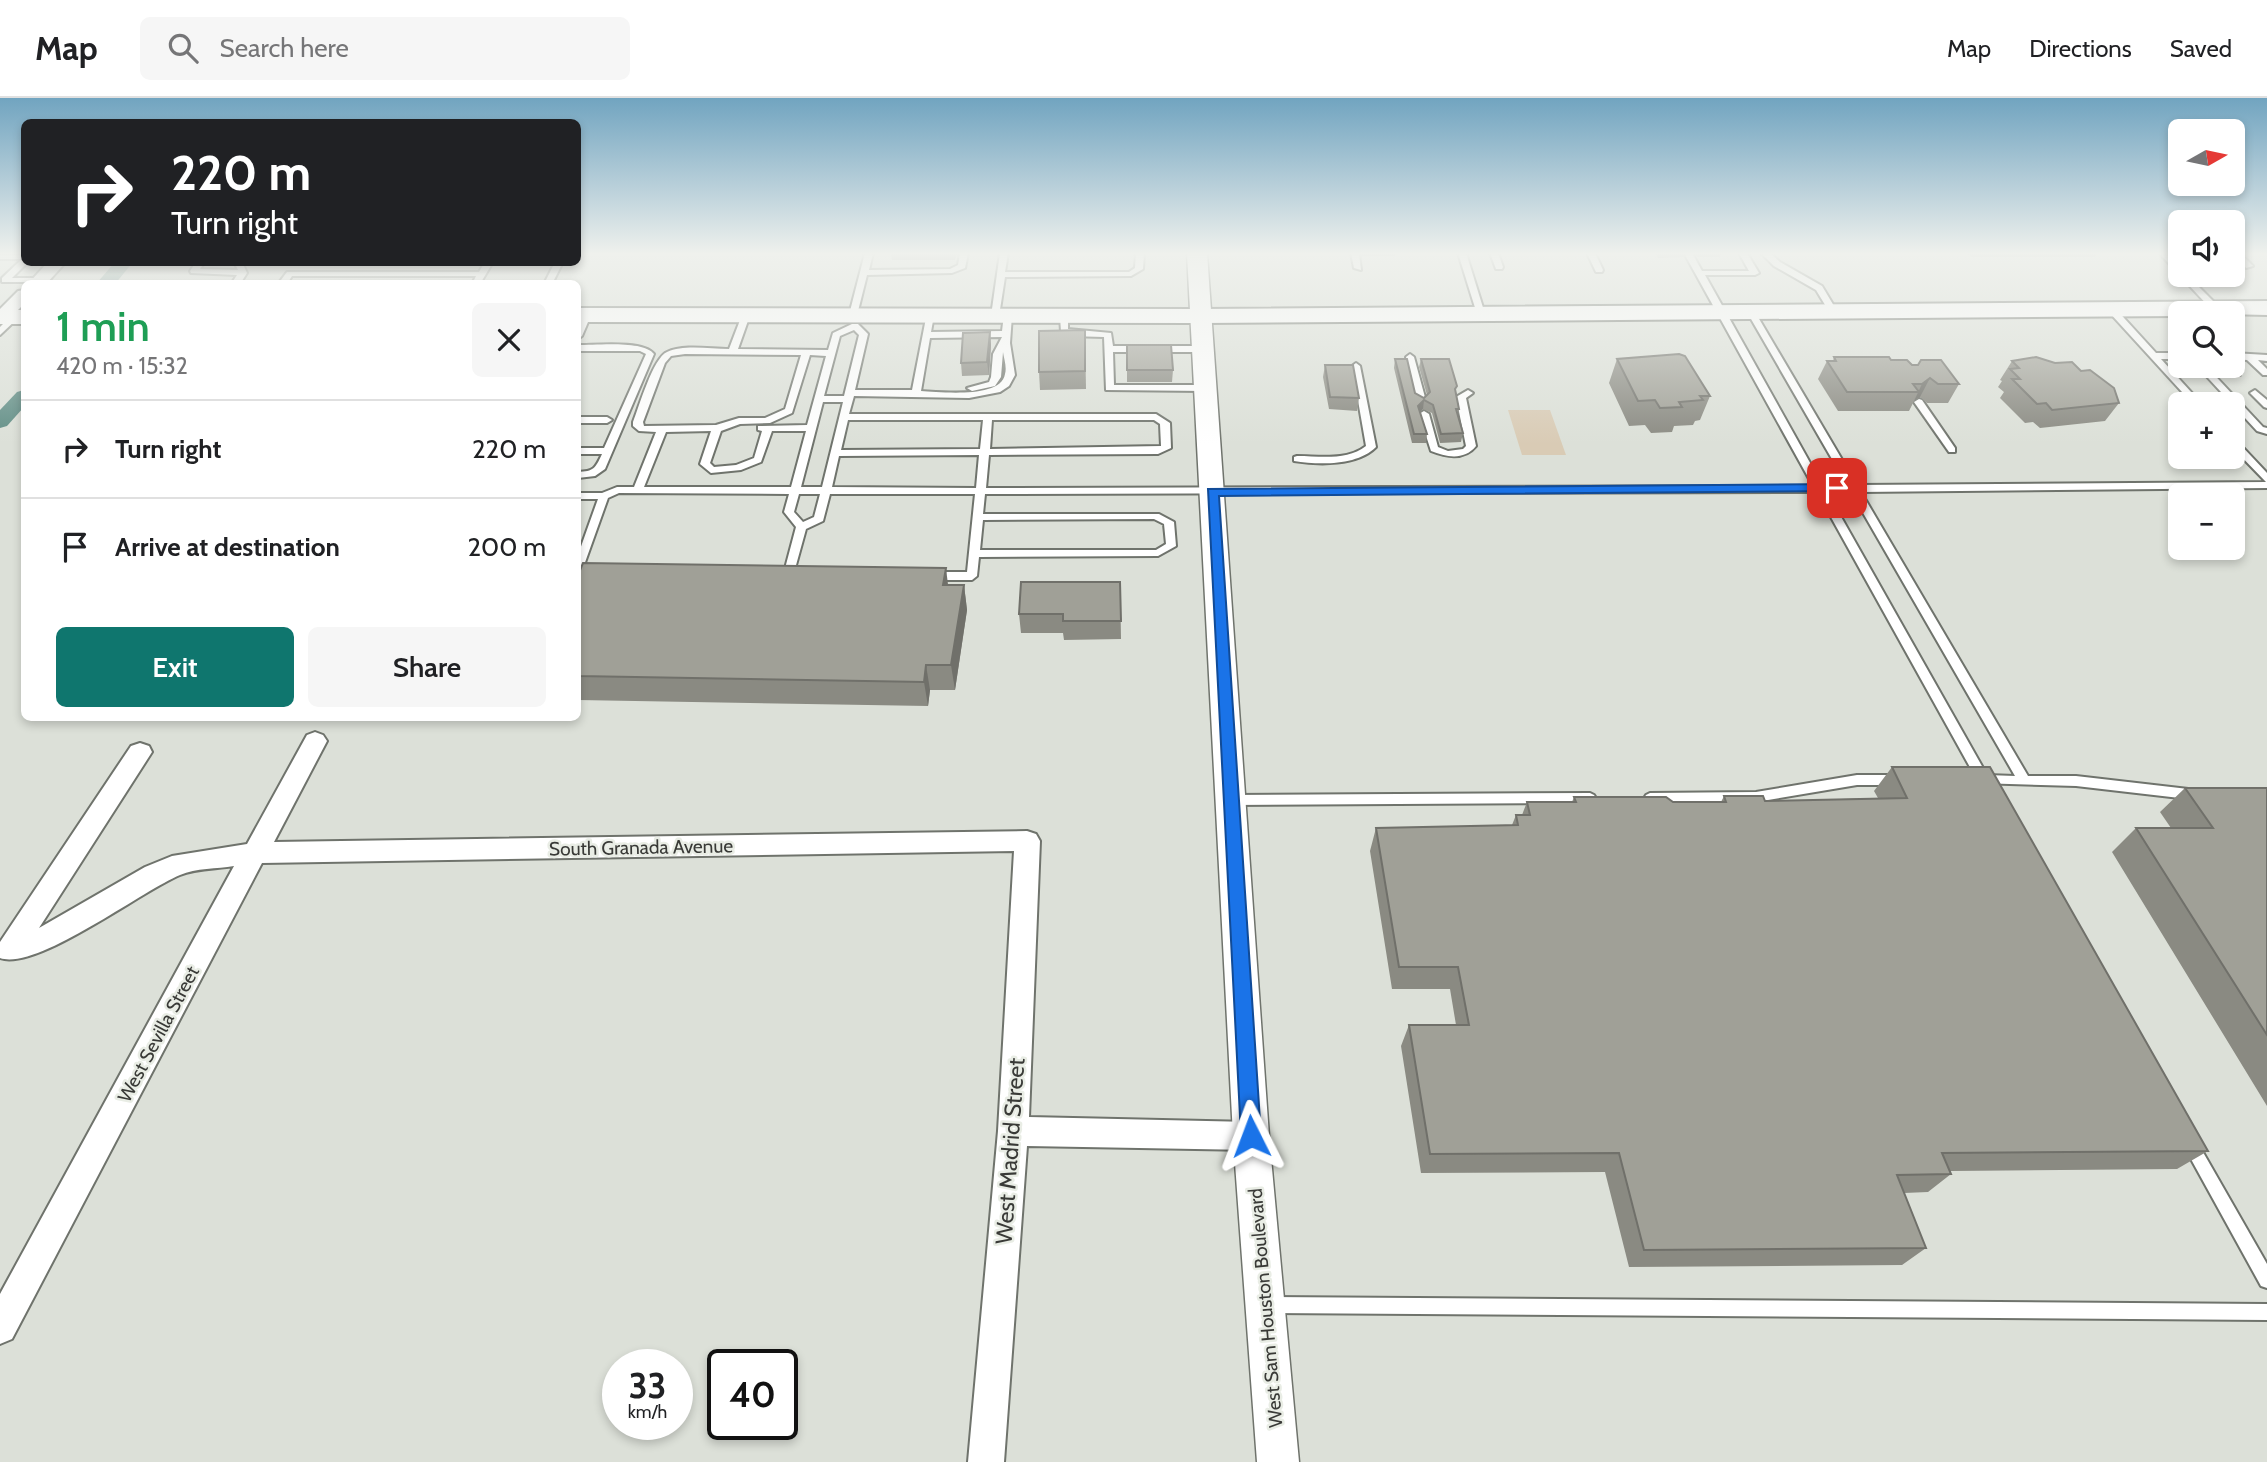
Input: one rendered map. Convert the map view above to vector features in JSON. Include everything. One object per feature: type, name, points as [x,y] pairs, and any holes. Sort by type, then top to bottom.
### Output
[{"type":"main road","points":[[581,322],[707,317]]},
{"type":"main road","points":[[791,317],[928,325],[1004,326],[1060,317]]},
{"type":"main road","points":[[1067,317],[1108,325],[1195,317]]},
{"type":"street","name":"West Sam Houston Boulevard","points":[[1202,317],[1251,1136],[1278,1462]]},
{"type":"street","name":"West Sevilla Street","points":[[0,1327],[315,741]]},
{"type":"street","points":[[5,957],[139,752]]},
{"type":"street","name":"South Granada Avenue","points":[[5,957],[44,939],[154,875],[181,863],[256,853],[1027,841]]},
{"type":"street","name":"West Madrid Street","points":[[986,1462],[1013,1131],[1027,841]]},
{"type":"street","points":[[1013,1131],[1251,1136]]},
{"type":"lane","points":[[732,352],[745,317]]},
{"type":"lane","points":[[819,399],[969,389],[992,384],[996,377],[1003,317]]},
{"type":"lane","points":[[1724,317],[1989,783],[2024,780],[2076,781],[2208,795]]},
{"type":"lane","points":[[1754,317],[2024,780]]},
{"type":"lane","points":[[2117,317],[2187,392]]},
{"type":"lane","points":[[855,319],[864,334],[819,519],[801,527],[789,512],[836,335],[855,319]]},
{"type":"lane","points":[[916,393],[928,325]]},
{"type":"lane","points":[[1108,325],[1109,388],[1133,385],[1206,388]]},
{"type":"lane","points":[[581,348],[640,348],[647,349],[650,354],[600,469],[592,474],[581,475]]},
{"type":"lane","points":[[1108,349],[1132,353],[1204,349]]},
{"type":"lane","points":[[811,428],[642,429],[638,422],[661,363],[668,354],[684,351],[831,354]]},
{"type":"lane","points":[[717,428],[739,421],[767,421],[789,411],[806,353]]},
{"type":"lane","points":[[2154,356],[2168,356]]},
{"type":"lane","points":[[2245,356],[2267,358]]},
{"type":"lane","points":[[2249,356],[2266,373]]},
{"type":"lane","points":[[1410,357],[1421,401]]},
{"type":"lane","points":[[1297,459],[1357,456],[1371,447],[1356,366]]},
{"type":"lane","points":[[2212,378],[2260,429],[2267,431]]},
{"type":"lane","points":[[1424,414],[1434,449],[1447,454],[1466,452],[1471,446],[1460,404],[1461,397],[1468,393]]},
{"type":"lane","points":[[2255,393],[2267,405]]},
{"type":"lane","points":[[1919,402],[1952,450]]},
{"type":"lane","points":[[834,453],[1158,451],[1166,447],[1165,423],[1156,417],[843,416]]},
{"type":"lane","points":[[919,576],[972,576],[988,417]]},
{"type":"lane","points":[[581,420],[607,421]]},
{"type":"lane","points":[[717,428],[705,464],[711,470],[728,470],[750,465],[758,460],[768,428]]},
{"type":"lane","points":[[638,490],[662,429]]},
{"type":"lane","points":[[581,452],[608,451]]},
{"type":"lane","points":[[2245,455],[2267,479]]},
{"type":"lane","points":[[581,496],[604,496],[617,490],[981,489],[1213,492],[2267,485]]},
{"type":"lane","points":[[581,560],[604,496]]},
{"type":"lane","points":[[974,554],[1158,553],[1171,546],[1169,522],[1155,516],[978,517]]},
{"type":"lane","points":[[788,576],[801,527]]},
{"type":"lane","points":[[581,575],[591,575]]},
{"type":"lane","points":[[775,576],[801,576]]},
{"type":"lane","points":[[1641,798],[1756,797],[1857,780],[1906,780]]},
{"type":"lane","points":[[1231,800],[1604,798]]},
{"type":"lane","points":[[2185,1134],[2267,1280]]},
{"type":"lane","points":[[1265,1305],[2267,1312]]},
{"type":"shaded area","points":[[1508,410],[1550,410],[1566,455],[1522,455]]},
{"type":"building","points":[[1085,330],[1085,371],[1039,372],[1039,331]]},
{"type":"building","points":[[990,332],[987,362],[961,363],[963,333]]},
{"type":"building","points":[[1127,345],[1171,345],[1173,370],[1127,370]]},
{"type":"building","points":[[1679,354],[1685,356],[1710,396],[1700,396],[1703,400],[1679,402],[1682,407],[1660,408],[1655,400],[1638,401],[1617,359]]},
{"type":"building","points":[[1834,357],[1889,357],[1891,360],[1907,360],[1912,365],[1918,365],[1921,360],[1941,360],[1959,384],[1938,384],[1930,378],[1922,384],[1913,384],[1919,392],[1847,392],[1827,361],[1836,361]]},
{"type":"building","points":[[2036,357],[2055,363],[2072,362],[2081,371],[2090,370],[2114,388],[2119,403],[2052,410],[2046,403],[2037,404],[2012,379],[2020,379],[2010,369],[2019,368],[2012,361]]},
{"type":"building","points":[[1395,359],[1407,359],[1415,393],[1424,398],[1430,392],[1421,359],[1449,359],[1457,386],[1455,389],[1459,409],[1456,409],[1463,433],[1441,434],[1433,405],[1424,400],[1418,406],[1427,434],[1414,434]]},
{"type":"building","points":[[1325,365],[1353,365],[1359,398],[1330,397]]},
{"type":"building","points":[[583,563],[946,568],[943,585],[964,585],[951,665],[926,665],[924,682],[581,676]]},
{"type":"building","points":[[1021,582],[1120,582],[1121,621],[1063,621],[1063,614],[1019,614]]},
{"type":"building","points":[[1892,767],[1990,767],[2208,1151],[1942,1153],[1951,1174],[1897,1175],[1926,1248],[1644,1250],[1619,1153],[1430,1154],[1409,1025],[1469,1025],[1458,967],[1399,967],[1376,828],[1518,825],[1516,815],[1530,815],[1527,802],[1576,802],[1574,797],[1666,797],[1673,802],[1726,802],[1724,796],[1763,796],[1765,801],[1907,798]]},
{"type":"building","points":[[2185,788],[2267,788],[2267,1035],[2136,828],[2213,828]]},
{"type":"waterway","points":[[0,422],[21,399]]},
{"type":"route","points":[[1251,1136],[1213,492],[1837,488]]}]
